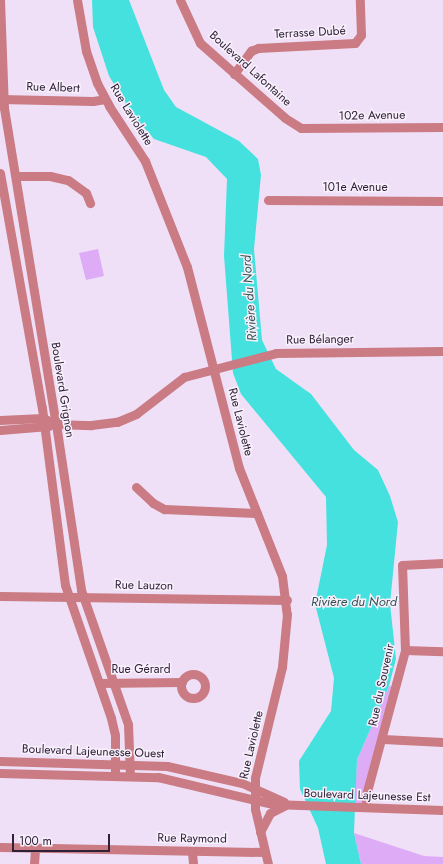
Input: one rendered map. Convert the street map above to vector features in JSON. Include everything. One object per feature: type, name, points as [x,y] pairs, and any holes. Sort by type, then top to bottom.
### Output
[{"type":"street","name":"Boulevard Grignon","points":[[0,0],[2,99],[16,176],[83,598],[128,724],[130,776]]},
{"type":"street","name":"Rue Laviolette","points":[[77,0],[86,51],[105,99],[150,172],[187,266],[239,468],[274,550],[287,600],[287,628],[282,667],[272,718],[259,758],[254,788],[260,833],[268,864]]},
{"type":"street","name":"Boulevard Lafontaine","points":[[180,0],[200,43],[285,118],[301,128]]},
{"type":"street","name":"Terrasse Dubé","points":[[234,74],[251,51],[258,48],[355,43],[361,35],[360,0]]},
{"type":"street","name":"Rue Albert","points":[[2,99],[93,101],[105,99]]},
{"type":"street","name":"102e Avenue","points":[[301,128],[443,127]]},
{"type":"street","name":"Boulevard Grignon","points":[[0,173],[44,428],[68,598],[113,726],[115,776]]},
{"type":"street","points":[[16,176],[38,175],[68,180],[86,194],[90,202]]},
{"type":"street","name":"101e Avenue","points":[[268,200],[443,200]]},
{"type":"street","name":"Rue Bélanger","points":[[56,424],[104,424],[126,419],[146,407],[175,382],[214,368],[276,353],[443,350]]},
{"type":"street","points":[[0,420],[42,418],[56,424]]},
{"type":"street","points":[[0,430],[44,428],[56,424]]},
{"type":"street","points":[[136,487],[153,503],[164,509],[257,513]]},
{"type":"street","name":"Rue du Souvenir","points":[[366,807],[366,795],[383,739],[405,650],[402,565],[443,563]]},
{"type":"street","name":"Rue Lauzon","points":[[0,596],[287,600]]},
{"type":"street","points":[[405,650],[443,651]]},
{"type":"street","name":"Rue Gérard","points":[[99,683],[182,682]]},
{"type":"street","points":[[383,739],[443,742]]},
{"type":"street","name":"Boulevard Lajeunesse Ouest","points":[[0,761],[115,763],[167,766],[254,788]]},
{"type":"street","name":"Boulevard Lajeunesse Ouest","points":[[0,774],[169,778],[255,799]]},
{"type":"street","name":"Boulevard Lajeunesse Est","points":[[254,788],[295,805]]},
{"type":"street","name":"Boulevard Lajeunesse Est","points":[[255,799],[295,805],[443,810]]},
{"type":"street","points":[[260,833],[270,813],[295,805]]},
{"type":"street","name":"Rue Raymond","points":[[0,847],[192,852],[264,852]]},
{"type":"street","points":[[34,864],[35,848]]},
{"type":"street","points":[[192,852],[192,864]]},
{"type":"shaded area","points":[[98,249],[104,276],[86,280],[79,253]]},
{"type":"shaded area","points":[[389,686],[395,687],[366,807],[354,807],[357,760]]},
{"type":"shaded area","points":[[354,833],[424,856],[443,857],[443,864],[361,864]]},
{"type":"water","name":"Rivière du Nord","points":[[92,0],[129,0],[164,90],[176,107],[239,141],[258,159],[261,175],[254,249],[262,340],[276,369],[311,394],[354,450],[378,470],[390,496],[398,522],[390,604],[396,659],[389,686],[357,760],[354,833],[361,864],[326,864],[318,828],[300,789],[299,761],[331,711],[334,678],[315,604],[327,545],[326,497],[241,394],[233,373],[224,256],[227,179],[206,157],[154,139],[133,115],[109,76],[93,27]]}]
